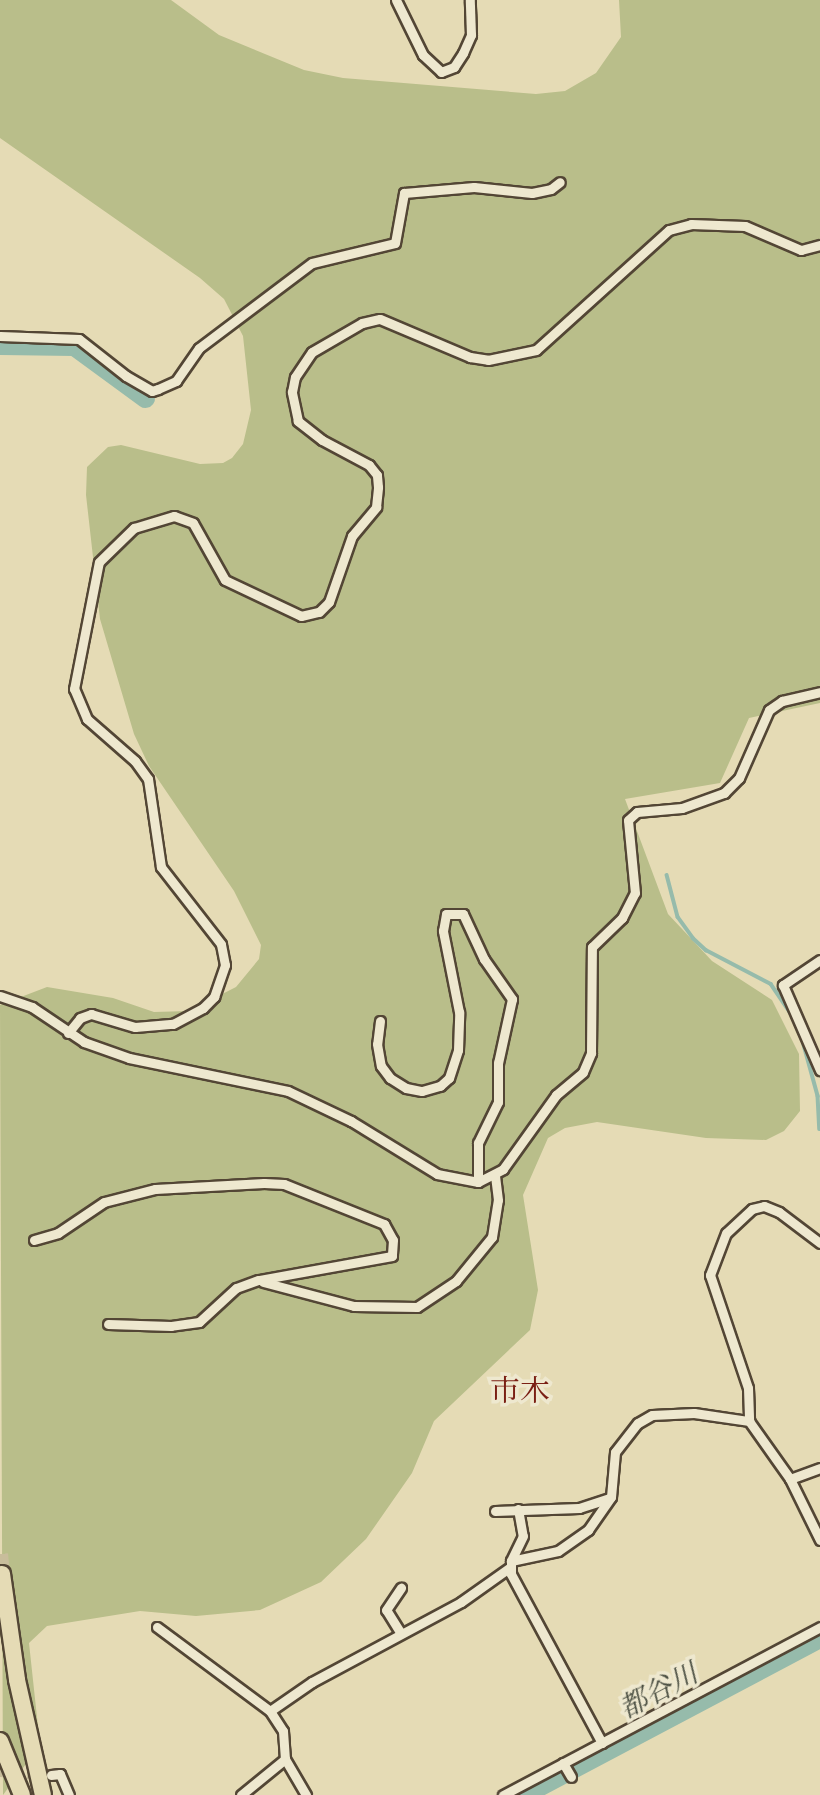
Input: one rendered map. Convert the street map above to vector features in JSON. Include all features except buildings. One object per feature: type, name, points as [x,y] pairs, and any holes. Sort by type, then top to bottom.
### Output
[{"type":"highway","points":[[2,1574],[32,1750],[43,1795]]},
{"type":"highway","points":[[0,1741],[22,1795]]},
{"type":"highway","points":[[32,1750],[49,1795]]},
{"type":"highway","points":[[0,1753],[13,1795]]},
{"type":"street","points":[[396,0],[423,55],[441,72],[454,67],[464,53],[471,35],[470,0]]},
{"type":"street","points":[[0,336],[79,339],[126,376],[152,391],[176,381],[198,348],[313,263],[395,243],[404,193],[474,187],[532,193],[551,189],[560,182]]},
{"type":"street","points":[[68,1033],[80,1018],[91,1014],[135,1027],[173,1024],[203,1008],[214,997],[225,965],[221,944],[161,867],[148,779],[135,761],[87,719],[77,700],[74,689],[79,655],[94,600],[99,562],[134,528],[174,516],[193,523],[225,580],[301,616],[319,612],[329,601],[352,536],[376,507],[378,487],[377,475],[369,465],[322,440],[298,421],[292,392],[295,377],[312,352],[362,323],[380,319],[470,357],[488,360],[536,351],[669,230],[691,225],[745,226],[801,250],[820,245]]},
{"type":"street","points":[[0,996],[32,1007],[68,1033],[129,1058],[288,1091],[351,1121],[437,1174],[478,1182],[503,1169],[556,1095],[583,1072],[591,1053],[592,947],[622,918],[635,893],[628,820],[637,812],[682,808],[724,793],[739,778],[769,710],[782,701],[820,692]]},
{"type":"street","points":[[380,1021],[377,1044],[381,1066],[390,1078],[406,1088],[422,1091],[440,1086],[449,1078],[458,1050],[459,1012],[443,931],[446,914],[463,914],[484,959],[512,999],[498,1063],[498,1102],[478,1143],[478,1182]]},
{"type":"street","points":[[820,960],[783,985],[802,1018],[820,1070]]},
{"type":"street","points":[[258,1280],[354,1306],[418,1307],[456,1281],[492,1237],[498,1200],[495,1175]]},
{"type":"street","points":[[34,1240],[58,1233],[104,1202],[130,1195],[155,1189],[264,1183],[284,1184],[384,1224],[393,1240],[392,1256],[258,1280],[236,1289],[199,1322],[171,1326],[108,1324]]},
{"type":"street","points":[[820,1242],[764,1206],[738,1219],[712,1261],[711,1287],[742,1369],[749,1421],[790,1479],[820,1540]]},
{"type":"street","points":[[270,1711],[400,1632],[461,1602],[510,1564],[558,1551],[576,1540],[611,1497],[615,1452],[638,1423],[652,1415],[694,1413],[749,1421]]},
{"type":"street","points":[[790,1479],[820,1468]]},
{"type":"street","points":[[495,1511],[579,1508],[611,1497]]},
{"type":"street","points":[[510,1564],[523,1536],[518,1509]]},
{"type":"street","points":[[510,1564],[601,1743]]},
{"type":"street","points":[[400,1632],[386,1610],[401,1588]]},
{"type":"street","points":[[157,1627],[270,1711],[283,1731],[285,1759],[306,1795]]},
{"type":"street","points":[[503,1795],[820,1627]]},
{"type":"street","points":[[241,1795],[285,1759]]},
{"type":"street","points":[[564,1765],[571,1777]]},
{"type":"street","points":[[51,1775],[60,1774],[69,1795]]},
{"type":"green space","points":[[0,0],[171,0],[219,35],[304,70],[343,78],[536,94],[565,91],[596,73],[621,37],[619,0],[820,0],[820,703],[749,718],[720,783],[625,799],[668,914],[712,961],[772,1000],[799,1054],[800,1111],[784,1131],[766,1140],[706,1138],[597,1122],[565,1128],[548,1138],[523,1195],[538,1290],[530,1330],[434,1421],[412,1473],[366,1539],[321,1582],[260,1610],[196,1616],[140,1611],[47,1626],[29,1643],[40,1745],[3,1795],[0,1005],[47,987],[113,998],[154,1012],[189,1011],[236,987],[259,959],[261,945],[234,891],[149,766],[134,734],[100,619],[86,495],[87,467],[108,447],[121,445],[200,464],[223,463],[232,458],[243,444],[251,410],[243,336],[224,299],[200,278],[0,138]]},
{"type":"waterway","points":[[0,345],[74,346],[145,398]]},
{"type":"waterway","points":[[667,875],[678,917],[693,938],[706,950],[771,984],[790,1012]]},
{"type":"waterway","points":[[804,1045],[818,1096],[820,1129]]},
{"type":"waterway","name":"都谷川","points":[[523,1795],[820,1638]]},
{"type":"tunnel","points":[[0,1554],[2,1574]]},
{"type":"tunnel","points":[[0,1772],[40,1775]]},
{"type":"district","name":"市木","points":[[520,1393]]}]
